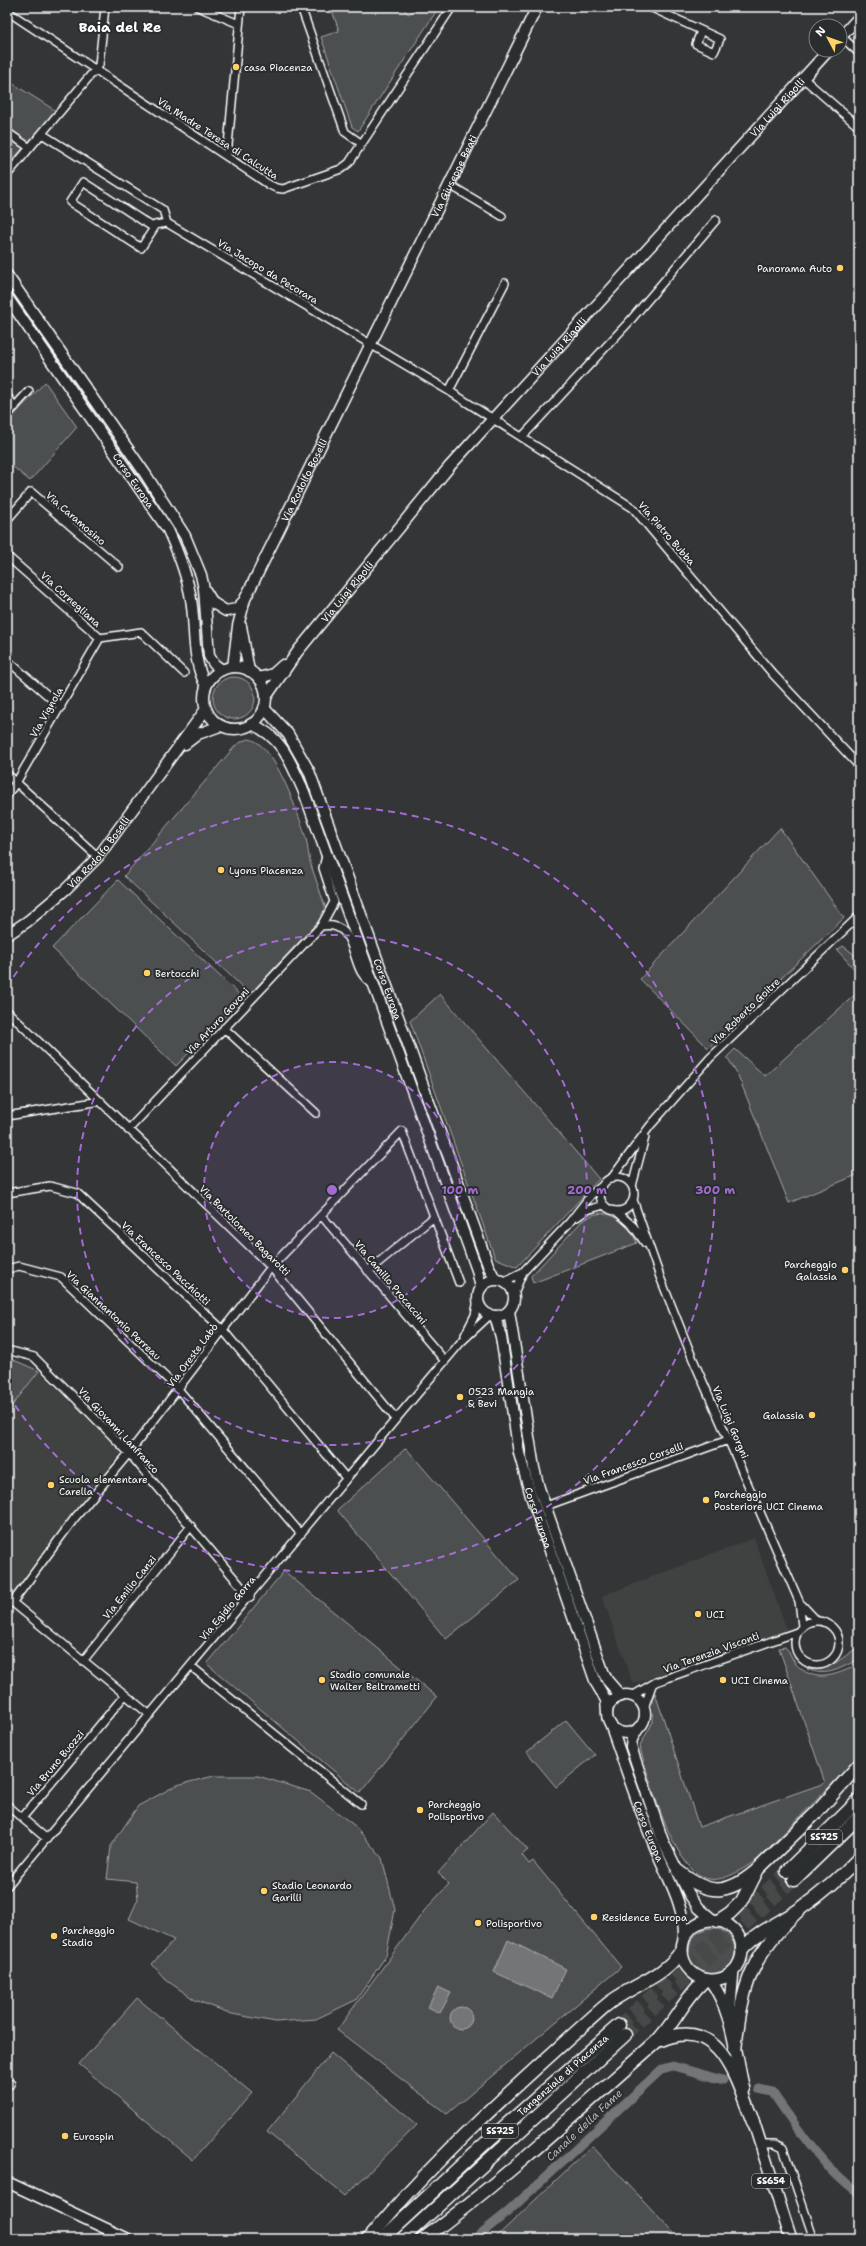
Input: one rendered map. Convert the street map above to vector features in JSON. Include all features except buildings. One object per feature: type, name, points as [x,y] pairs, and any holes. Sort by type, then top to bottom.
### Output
[{"type":"highway","points":[[678,1871],[699,1886],[715,1890],[732,1888],[758,1869],[816,1813],[859,1765]]},
{"type":"highway","name":"SS725","points":[[859,1800],[791,1875],[859,1817]]},
{"type":"highway","points":[[742,1949],[760,1934],[800,1909],[839,1878],[859,1858]]},
{"type":"highway","points":[[716,1920],[730,1913],[742,1901],[758,1869]]},
{"type":"highway","points":[[735,2050],[741,2004],[749,1976],[758,1957],[772,1937],[800,1909]]},
{"type":"highway","points":[[368,2239],[424,2175],[477,2122],[605,2006],[671,1964],[682,1945]]},
{"type":"highway","points":[[423,2239],[457,2214],[523,2160],[656,2042],[678,2017],[695,1988],[708,1980]]},
{"type":"highway","name":"Tangenziale di Piacenza","points":[[382,2239],[492,2138],[622,2030],[402,2239]]},
{"type":"highway","points":[[656,2042],[676,2035],[692,2035],[715,2045],[727,2059],[753,2122]]},
{"type":"main road","name":"Via Giuseppe Beati","points":[[372,344],[537,7]]},
{"type":"main road","points":[[848,29],[859,17]]},
{"type":"main road","name":"Via Luigi Rigolli","points":[[259,678],[279,670],[298,651],[414,508],[493,418],[822,58]]},
{"type":"main road","name":"Corso Europa","points":[[7,276],[170,511],[185,536],[201,575],[204,589],[207,649],[211,660],[222,670]]},
{"type":"main road","name":"Corso Europa","points":[[7,297],[168,530],[189,586],[196,660],[206,686]]},
{"type":"main road","name":"Via Rodolfo Boselli","points":[[233,667],[240,616],[245,599],[372,344]]},
{"type":"main road","name":"Corso Europa","points":[[204,589],[213,603],[226,611],[236,609],[245,599]]},
{"type":"main road","name":"Via Rodolfo Boselli","points":[[240,616],[249,671]]},
{"type":"main road","name":"Via Luigi Rigolli","points":[[265,703],[298,651]]},
{"type":"main road","points":[[220,726],[214,722],[206,709],[204,694],[210,679],[222,670],[233,667],[249,671],[259,678],[265,703],[261,714],[251,724]]},
{"type":"main road","name":"Corso Europa","points":[[265,703],[288,734],[309,771],[488,1265],[500,1280],[514,1293],[514,1303],[509,1311],[534,1468],[603,1671],[607,1680],[626,1696]]},
{"type":"main road","name":"Via Rodolfo Boselli","points":[[7,935],[28,921],[66,889],[98,857],[206,709]]},
{"type":"main road","name":"Via Rodolfo Boselli","points":[[174,753],[198,734],[220,726],[231,729],[241,728],[251,724]]},
{"type":"main road","name":"Corso Europa","points":[[251,724],[271,734],[287,758],[304,792],[477,1270],[481,1288],[478,1300],[482,1309],[493,1315],[501,1337],[519,1453],[531,1496],[596,1683],[606,1700],[607,1712]]},
{"type":"main road","points":[[481,1288],[490,1280],[500,1280]]},
{"type":"main road","points":[[493,1315],[509,1311]]},
{"type":"main road","points":[[626,1696],[637,1698],[644,1708],[644,1718],[639,1727],[629,1732],[623,1732],[610,1724],[607,1712],[612,1701],[626,1696]]},
{"type":"main road","name":"Corso Europa","points":[[610,1724],[655,1848],[679,1901],[683,1918],[682,1945]]},
{"type":"main road","name":"Corso Europa","points":[[639,1727],[632,1739],[632,1754],[656,1824],[694,1902],[716,1920]]},
{"type":"main road","points":[[682,1945],[687,1932],[699,1923],[716,1920],[735,1931],[740,1939],[742,1949]]},
{"type":"main road","name":"SS654","points":[[682,1945],[683,1961],[688,1969],[696,1976],[708,1980],[719,1994],[730,2024]]},
{"type":"main road","name":"SS654","points":[[742,1949],[741,1957],[733,1971],[729,2001],[730,2024],[735,2050],[759,2144],[791,2239]]},
{"type":"main road","points":[[708,1980],[718,1980],[733,1971]]},
{"type":"main road","points":[[7,2182],[128,2239]]},
{"type":"street","points":[[7,174],[96,70],[99,62],[105,7]]},
{"type":"street","points":[[198,7],[239,24]]},
{"type":"street","points":[[228,156],[241,7]]},
{"type":"street","points":[[301,7],[345,132],[362,144]]},
{"type":"street","points":[[445,7],[446,16]]},
{"type":"street","name":"Via Madre Teresa di Calcutta","points":[[7,12],[276,188],[283,189],[346,166],[452,7]]},
{"type":"street","points":[[650,7],[701,31]]},
{"type":"street","points":[[848,43],[859,53]]},
{"type":"street","points":[[803,78],[859,127]]},
{"type":"street","points":[[7,132],[30,148]]},
{"type":"street","points":[[42,134],[163,210],[167,222],[155,225],[154,228],[141,248],[70,202],[83,182],[154,228]]},
{"type":"street","points":[[450,185],[502,216]]},
{"type":"street","points":[[523,436],[629,322],[716,220]]},
{"type":"street","name":"Via Jacopo da Pecorara","points":[[167,222],[372,344]]},
{"type":"street","points":[[449,390],[505,283]]},
{"type":"street","name":"Via Pietro Bubba","points":[[372,344],[523,436],[634,508],[772,673],[859,766]]},
{"type":"street","points":[[7,415],[29,391]]},
{"type":"street","points":[[7,396],[15,406]]},
{"type":"street","name":"Via Caramosino","points":[[7,520],[31,492],[119,567]]},
{"type":"street","name":"Via Cornegliana","points":[[7,556],[100,638],[141,632],[184,673]]},
{"type":"street","name":"Via Vignola","points":[[7,795],[16,783],[100,638]]},
{"type":"street","points":[[7,660],[61,706]]},
{"type":"street","points":[[7,774],[98,857]]},
{"type":"street","name":"Via Arturo Govoni","points":[[128,1130],[321,926],[334,902],[323,868],[326,856]]},
{"type":"street","name":"Via Roberto Goitre","points":[[611,1179],[650,1126],[710,1058],[859,916]]},
{"type":"street","points":[[321,926],[332,925],[344,932],[362,973],[374,986]]},
{"type":"street","points":[[7,1011],[101,1101]]},
{"type":"street","points":[[224,1028],[316,1114]]},
{"type":"street","points":[[7,1116],[101,1101]]},
{"type":"street","name":"Via Bartolomeo Bagarotti","points":[[101,1101],[128,1130],[271,1267],[396,1419]]},
{"type":"street","name":"Via Roberto Goitre","points":[[632,1186],[640,1151],[650,1126]]},
{"type":"street","name":"Via Oreste Labò","points":[[10,1601],[74,1519],[129,1453],[271,1267],[402,1131],[434,1217]]},
{"type":"street","points":[[514,1293],[523,1272],[569,1223],[591,1195],[603,1185],[611,1179],[625,1180],[632,1186],[633,1200],[626,1209],[616,1211],[604,1205],[600,1195],[603,1185]]},
{"type":"street","name":"Via Francesco Pacchiotti","points":[[7,1193],[50,1186],[77,1193],[223,1330],[346,1478]]},
{"type":"street","name":"Via Luigi Gorgni","points":[[633,1200],[649,1248],[728,1440],[799,1601],[803,1619],[802,1626]]},
{"type":"street","points":[[569,1223],[587,1210],[604,1205]]},
{"type":"street","name":"Via Luigi Gorgni","points":[[616,1211],[633,1226],[649,1248]]},
{"type":"street","name":"Via Camillo Procaccini","points":[[321,1215],[445,1362]]},
{"type":"street","points":[[368,1270],[434,1217],[459,1283]]},
{"type":"street","name":"Via Giannantonio Perreau","points":[[7,1270],[19,1266],[60,1277],[178,1389],[301,1534]]},
{"type":"street","points":[[500,1280],[523,1272]]},
{"type":"street","name":"Via Egidio Gorra","points":[[462,1342],[475,1315],[478,1300]]},
{"type":"street","name":"Via Egidio Gorra","points":[[9,1882],[192,1666],[396,1419],[462,1342],[493,1315]]},
{"type":"street","name":"Via Giovanni Lanfranco","points":[[7,1350],[34,1357],[129,1453],[250,1596]]},
{"type":"street","name":"Via Francesco Corselli","points":[[546,1506],[728,1440]]},
{"type":"street","name":"Via Emilio Canzi","points":[[83,1661],[191,1526]]},
{"type":"street","points":[[10,1601],[150,1715]]},
{"type":"street","name":"Via Luigi Gorgni","points":[[799,1601],[816,1620]]},
{"type":"street","points":[[816,1620],[831,1625],[839,1638],[839,1646],[832,1660],[819,1666],[812,1665],[800,1658],[794,1646],[797,1632],[802,1626],[816,1620]]},
{"type":"street","name":"Via Terenzia Visconti","points":[[626,1696],[797,1632]]},
{"type":"street","points":[[778,1640],[794,1646]]},
{"type":"street","points":[[192,1666],[361,1804]]},
{"type":"street","points":[[644,1708],[652,1685]]},
{"type":"street","name":"Via Bruno Buozzi","points":[[22,1818],[125,1695]]},
{"type":"street","points":[[7,1805],[47,1839]]},
{"type":"street","points":[[759,2144],[776,2144],[783,2148],[814,2239]]},
{"type":"shaded area","points":[[331,7],[403,7],[408,14],[420,7],[439,7],[358,131],[352,127],[321,37],[339,31]]},
{"type":"shaded area","points":[[7,80],[56,111],[7,166]]},
{"type":"shaded area","points":[[45,382],[77,427],[30,481],[12,466],[7,471],[7,423]]},
{"type":"shaded area","points":[[230,677],[238,677],[246,680],[252,686],[255,698],[252,710],[246,716],[238,719],[230,719],[222,716],[216,710],[213,702],[213,694],[216,686],[222,680]]},
{"type":"shaded area","name":"Lyons Piacenza","points":[[247,739],[257,742],[266,751],[284,780],[303,827],[310,862],[327,912],[250,994],[124,876],[236,745]]},
{"type":"shaded area","points":[[780,828],[844,918],[708,1048],[640,979]]},
{"type":"shaded area","name":"Bertocchi","points":[[118,880],[243,998],[176,1066],[52,948]]},
{"type":"shaded area","points":[[843,946],[859,958],[859,974],[837,950]]},
{"type":"shaded area","points":[[859,991],[859,1174],[789,1203],[737,1073],[727,1057],[735,1049],[765,1076]]},
{"type":"shaded area","points":[[440,994],[599,1179],[517,1267],[495,1258],[410,1021]]},
{"type":"shaded area","points":[[602,1213],[609,1214],[624,1223],[637,1243],[533,1283],[531,1276],[582,1221],[592,1215]]},
{"type":"shaded area","points":[[7,1357],[39,1371],[7,1412]]},
{"type":"shaded area","name":"Scuola elementare Carella","points":[[39,1371],[121,1452],[13,1594],[7,1589],[7,1412]]},
{"type":"shaded area","points":[[406,1448],[519,1580],[446,1639],[337,1510]]},
{"type":"shaded area","points":[[754,1538],[787,1630],[633,1684],[602,1596]]},
{"type":"shaded area","name":"Stadio comunale Walter Beltrametti","points":[[284,1571],[437,1697],[360,1793],[207,1664]]},
{"type":"shaded area","points":[[785,1647],[795,1663],[802,1670],[818,1676],[826,1676],[842,1672],[859,1664],[859,1757],[757,1860],[728,1876],[709,1879],[696,1873],[685,1861],[666,1825],[651,1784],[640,1745],[653,1722],[652,1699],[655,1693],[699,1827],[825,1783],[779,1648]]},
{"type":"shaded area","points":[[859,1647],[859,1659],[834,1671],[814,1672],[807,1669],[822,1669]]},
{"type":"shaded area","points":[[566,1720],[595,1755],[556,1787],[527,1752]]},
{"type":"shaded area","name":"Stadio Leonardo Garilli","points":[[214,1776],[258,1776],[311,1792],[355,1826],[382,1858],[395,1910],[386,1956],[356,2000],[316,2019],[276,2022],[232,2014],[195,2000],[166,1980],[152,1964],[174,1940],[129,1919],[138,1899],[136,1882],[107,1879],[111,1846],[138,1806],[177,1785]]},
{"type":"shaded area","points":[[493,1812],[528,1850],[522,1855],[529,1864],[533,1861],[621,1967],[447,2114],[337,2030],[424,1911],[449,1884],[438,1873]]},
{"type":"shaded area","points":[[712,1928],[725,1932],[731,1938],[735,1951],[731,1964],[725,1970],[712,1974],[699,1970],[693,1964],[689,1951],[693,1938],[699,1932]]},
{"type":"shaded area","points":[[508,1940],[566,1969],[552,1998],[494,1972]]},
{"type":"shaded area","points":[[438,1987],[451,1993],[440,2013],[428,2007]]},
{"type":"shaded area","points":[[137,1998],[252,2093],[193,2160],[79,2064]]},
{"type":"shaded area","points":[[461,2007],[469,2010],[472,2018],[469,2026],[461,2029],[453,2026],[450,2018],[453,2010]]},
{"type":"shaded area","points":[[331,2053],[417,2125],[345,2196],[267,2132]]},
{"type":"shaded area","points":[[592,2146],[673,2232],[665,2239],[494,2239]]},
{"type":"waterway","name":"Canale della Fame","points":[[474,2239],[509,2211],[662,2069],[673,2066],[723,2080]]},
{"type":"waterway","points":[[759,2089],[772,2092],[822,2160],[833,2172],[859,2194]]},
{"type":"tunnel","points":[[619,2025],[787,1871]]},
{"type":"tunnel","points":[[625,2035],[794,1880]]},
{"type":"place","name":"casa Piacenza","points":[[236,67]]},
{"type":"place","name":"Panorama Auto","points":[[840,268]]},
{"type":"place","name":"Lyons Piacenza","points":[[221,870]]},
{"type":"place","name":"Bertocchi","points":[[147,973]]},
{"type":"place","name":"Parcheggio Galassia","points":[[845,1270]]},
{"type":"place","name":"0523 Mangia & Bevi","points":[[460,1397]]},
{"type":"place","name":"Galassia","points":[[812,1415]]},
{"type":"place","name":"Scuola elementare Carella","points":[[51,1485]]},
{"type":"place","name":"Parcheggio Posteriore UCI Cinema","points":[[706,1500]]},
{"type":"place","name":"UCI","points":[[698,1614]]},
{"type":"place","name":"Stadio comunale Walter Beltrametti","points":[[322,1680]]},
{"type":"place","name":"UCI Cinema","points":[[723,1680]]},
{"type":"place","name":"Parcheggio Polisportivo","points":[[420,1810]]},
{"type":"place","name":"Stadio Leonardo Garilli","points":[[264,1891]]},
{"type":"place","name":"Residence Europa","points":[[594,1917]]},
{"type":"place","name":"Polisportivo","points":[[478,1923]]},
{"type":"place","name":"Parcheggio Stadio","points":[[54,1936]]},
{"type":"place","name":"Eurospin","points":[[65,2136]]},
{"type":"district","name":"Baia del Re","points":[[120,27]]}]
